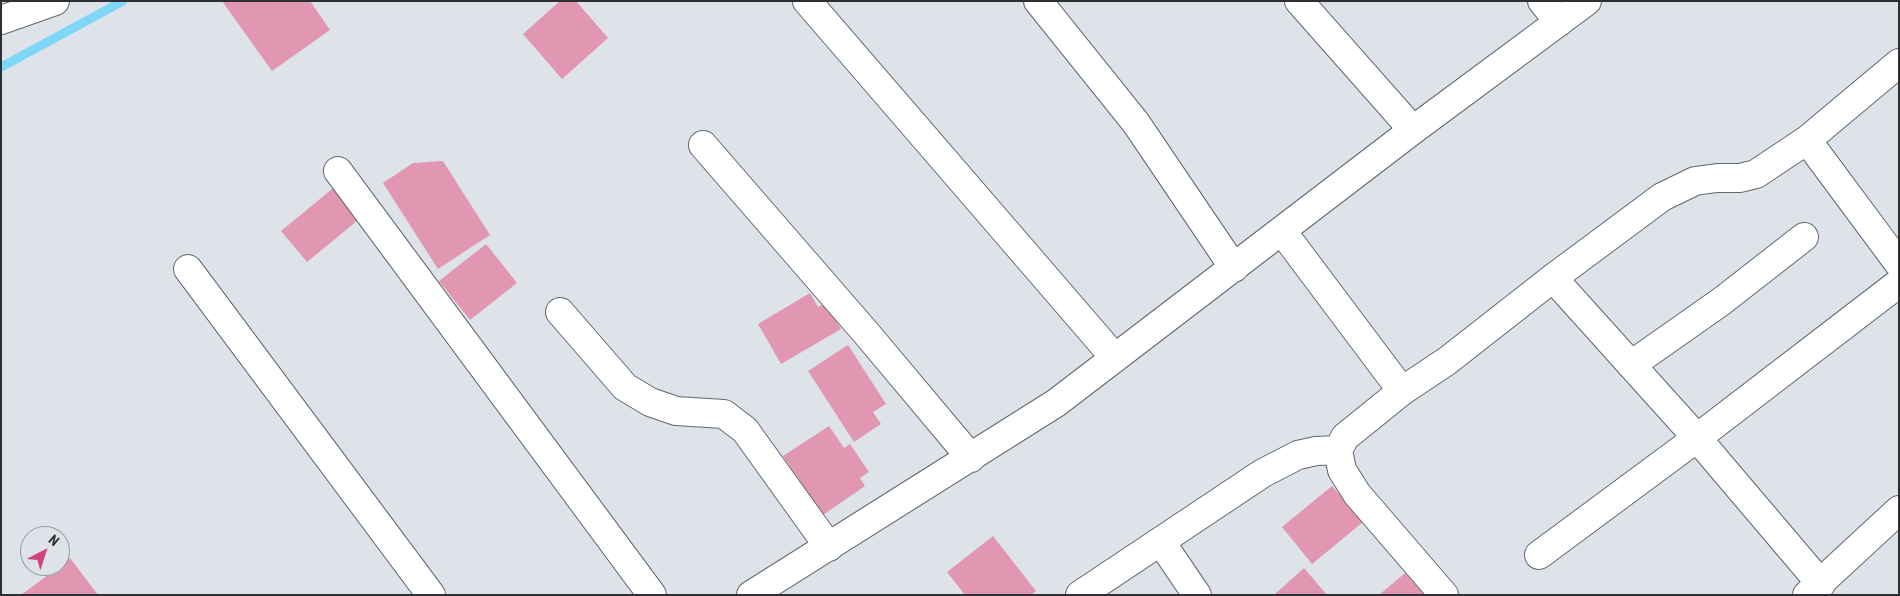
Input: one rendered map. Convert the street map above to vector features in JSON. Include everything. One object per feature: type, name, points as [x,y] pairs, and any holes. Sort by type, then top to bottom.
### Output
[{"type":"street","points":[[1,20],[55,1]]},
{"type":"street","points":[[807,1],[1115,358]]},
{"type":"street","points":[[1038,1],[1136,123],[1234,268]]},
{"type":"street","points":[[1299,1],[1413,130]]},
{"type":"street","points":[[1542,1],[1559,22]]},
{"type":"street","points":[[751,595],[1056,403],[1413,130],[1587,1]]},
{"type":"street","points":[[1444,595],[1358,494],[1342,470],[1338,450],[1345,437],[1402,391],[1462,350],[1553,278],[1662,198],[1695,181],[1717,178],[1740,178],[1756,174],[1807,140],[1899,63]]},
{"type":"street","points":[[1807,140],[1899,264]]},
{"type":"street","points":[[703,145],[867,334],[970,458]]},
{"type":"street","points":[[338,171],[652,595]]},
{"type":"street","points":[[1282,231],[1402,391]]},
{"type":"street","points":[[1631,365],[1722,301],[1804,237]]},
{"type":"street","points":[[188,269],[431,595]]},
{"type":"street","points":[[1553,278],[1697,438],[1814,589],[1899,510]]},
{"type":"street","points":[[1539,554],[1697,438],[1899,283]]},
{"type":"street","points":[[560,312],[624,387],[650,402],[676,411],[724,414],[745,430],[829,547]]},
{"type":"street","points":[[1080,595],[1263,473],[1298,455],[1316,451],[1338,450]]},
{"type":"street","points":[[1161,542],[1197,595]]},
{"type":"building","points":[[222,1],[310,1],[330,30],[272,71]]},
{"type":"building","points":[[560,1],[576,1],[608,38],[562,79],[523,34]]},
{"type":"building","points":[[443,161],[490,235],[438,269],[383,183],[413,163]]},
{"type":"building","points":[[337,185],[363,216],[307,262],[281,231]]},
{"type":"building","points":[[486,244],[517,283],[470,320],[439,281]]},
{"type":"building","points":[[810,293],[818,307],[825,303],[841,329],[781,364],[758,324]]},
{"type":"building","points":[[848,345],[886,404],[873,412],[881,424],[854,442],[808,371]]},
{"type":"building","points":[[829,426],[844,448],[850,444],[869,472],[860,478],[865,486],[823,515],[783,456]]},
{"type":"building","points":[[1332,486],[1363,522],[1312,564],[1282,527]]},
{"type":"building","points":[[993,536],[1036,591],[1031,595],[965,595],[947,572]]},
{"type":"building","points":[[70,558],[98,595],[21,595],[47,576],[70,576]]},
{"type":"building","points":[[1304,568],[1327,595],[1274,595]]},
{"type":"building","points":[[1405,573],[1424,595],[1379,595]]},
{"type":"waterway","points":[[1,67],[123,1]]}]
